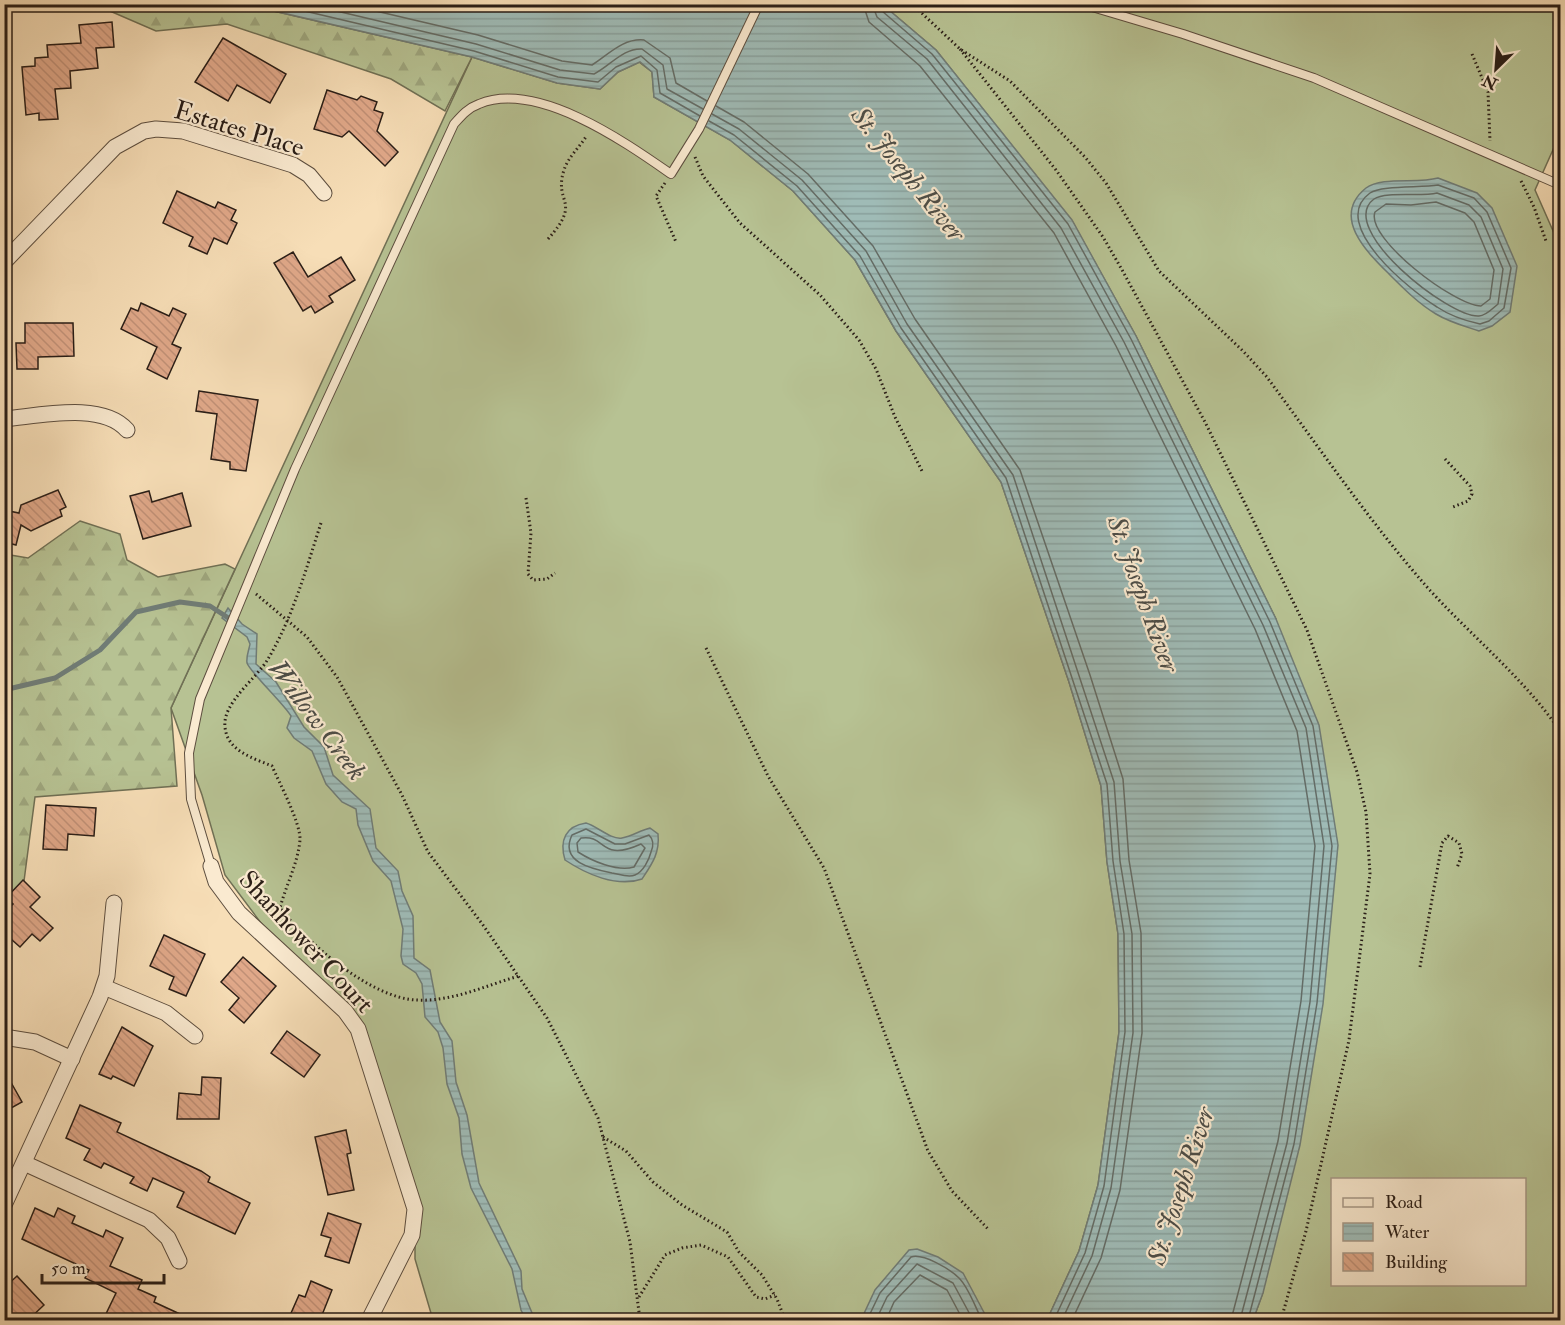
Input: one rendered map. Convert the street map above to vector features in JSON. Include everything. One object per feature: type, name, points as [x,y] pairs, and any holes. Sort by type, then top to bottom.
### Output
[{"type":"street","name":"Estates Place","points":[[4,262],[115,147],[144,131],[156,129],[183,131],[293,165],[309,174],[324,193]]},
{"type":"street","points":[[4,419],[96,413],[115,419],[127,430]]},
{"type":"street","name":"Shanhower Court","points":[[211,866],[216,882],[239,913],[345,1011],[358,1029],[415,1209],[415,1224],[369,1320]]},
{"type":"street","points":[[4,1205],[104,987],[114,903]]},
{"type":"street","points":[[104,987],[166,1013],[195,1036]]},
{"type":"street","points":[[4,1037],[35,1042],[72,1059]]},
{"type":"street","points":[[24,1163],[149,1220],[168,1238],[179,1261]]},
{"type":"lane","points":[[211,866],[191,799],[189,753],[200,699],[334,380],[387,273],[443,143],[454,124],[467,110],[498,99],[520,100],[545,106],[592,125],[632,146],[671,174],[699,129],[759,4]]},
{"type":"lane","points":[[1082,4],[1183,34],[1314,78],[1560,185]]},
{"type":"path","points":[[912,4],[960,49],[1056,170],[1103,237],[1121,268],[1205,422],[1306,630],[1357,772],[1366,812],[1370,874],[1349,1040],[1309,1220],[1281,1320]]},
{"type":"path","points":[[960,49],[1010,81],[1085,157],[1112,193],[1159,271],[1266,376],[1426,585],[1471,635],[1537,699],[1560,731]]},
{"type":"path","points":[[548,239],[561,225],[567,212],[562,181],[564,170],[592,125]]},
{"type":"path","points":[[692,141],[697,165],[740,223],[820,295],[859,340],[876,369],[895,417],[923,473]]},
{"type":"path","points":[[671,174],[656,196],[676,242]]},
{"type":"path","points":[[1445,459],[1470,486],[1472,494],[1468,501],[1453,507]]},
{"type":"path","points":[[526,498],[531,533],[528,574],[533,580],[546,579],[555,573]]},
{"type":"path","points":[[321,523],[288,619],[264,665],[229,710],[224,727],[231,743],[241,752],[272,766],[300,837],[296,860],[280,908],[320,949],[349,971],[375,987],[416,1001],[444,999],[519,976]]},
{"type":"path","points":[[246,587],[265,599],[307,637],[337,676],[402,795],[428,852],[547,1018],[598,1118],[630,1242],[640,1320]]},
{"type":"path","points":[[706,648],[768,776],[824,868],[928,1151],[952,1191],[988,1229]]},
{"type":"path","points":[[1420,967],[1442,843],[1448,836],[1459,843],[1462,854],[1457,868]]},
{"type":"path","points":[[602,1136],[626,1151],[653,1182],[682,1205],[727,1232],[739,1252],[750,1260],[775,1295],[785,1320]]},
{"type":"path","points":[[638,1298],[665,1256],[682,1248],[701,1245],[728,1257],[756,1297],[765,1299],[775,1295]]},
{"type":"green space","points":[[96,5],[248,5],[472,57],[445,111],[391,79],[227,24],[156,31]]},
{"type":"green space","points":[[883,5],[1560,5],[1560,134],[1535,190],[1554,233],[1560,237],[1560,1320],[1253,1320],[1263,1292],[1276,619],[1136,336],[1072,221],[936,50]]},
{"type":"green space","points":[[472,57],[557,83],[600,89],[618,72],[639,62],[652,72],[654,97],[730,140],[793,191],[855,260],[896,331],[1001,482],[1069,682],[1101,786],[1107,862],[1118,934],[1119,1032],[1098,1185],[1079,1251],[1047,1320],[433,1320],[415,1259],[415,1209],[362,1040],[291,963],[225,875],[202,795],[171,708]]},
{"type":"green space","points":[[80,521],[120,534],[127,560],[158,577],[225,564],[235,569],[171,708],[177,786],[35,797],[24,881],[5,902],[4,554],[28,558]]},
{"type":"water","name":"St. Joseph River","points":[[248,5],[883,5],[936,50],[1072,220],[1136,336],[1276,619],[1319,725],[1338,845],[1323,1004],[1300,1145],[1263,1293],[1253,1320],[1047,1320],[1079,1251],[1098,1185],[1119,1032],[1118,934],[1107,862],[1101,786],[1069,682],[1001,482],[896,331],[855,260],[793,191],[730,140],[654,97],[652,72],[640,62],[618,72],[600,89],[557,83],[472,57]]},
{"type":"water","points":[[1438,178],[1477,193],[1492,208],[1517,266],[1510,312],[1492,326],[1479,331],[1441,317],[1418,301],[1372,256],[1356,234],[1352,222],[1351,211],[1356,199],[1373,184]]},
{"type":"water","points":[[228,608],[242,624],[257,634],[256,664],[276,682],[304,727],[324,747],[333,775],[370,809],[376,848],[398,871],[402,891],[413,916],[414,958],[430,970],[440,1022],[452,1041],[456,1082],[467,1115],[479,1183],[521,1271],[522,1289],[535,1320],[526,1320],[521,1310],[512,1269],[471,1188],[462,1154],[459,1118],[447,1084],[443,1048],[438,1032],[425,1017],[422,984],[416,973],[403,964],[401,956],[403,929],[391,881],[373,861],[358,825],[356,809],[342,802],[326,784],[312,751],[294,738],[287,728],[291,716],[249,667],[247,655],[250,644],[247,637],[222,618]]},
{"type":"water","points":[[586,823],[618,838],[650,828],[658,834],[656,853],[642,879],[612,881],[582,870],[565,860],[563,846],[566,835],[573,827]]},
{"type":"water","points":[[917,1249],[938,1257],[963,1273],[988,1320],[861,1320],[875,1290],[909,1250]]},
{"type":"building","points":[[112,22],[114,47],[96,48],[98,68],[70,71],[71,88],[55,89],[58,119],[39,120],[39,113],[26,115],[22,67],[35,66],[35,58],[48,57],[47,45],[81,43],[79,25]]},
{"type":"building","points":[[223,38],[286,74],[270,103],[237,85],[228,101],[195,82]]},
{"type":"building","points":[[327,90],[357,100],[361,96],[377,102],[374,110],[383,113],[377,131],[398,152],[385,166],[349,131],[342,137],[314,129]]},
{"type":"building","points":[[177,191],[215,208],[218,202],[236,210],[231,220],[237,223],[227,244],[214,238],[207,254],[189,246],[193,237],[163,223]]},
{"type":"building","points":[[293,252],[308,277],[341,257],[355,280],[329,296],[333,302],[315,313],[311,306],[303,311],[274,263]]},
{"type":"building","points":[[141,303],[169,316],[173,308],[186,314],[172,344],[181,348],[167,379],[147,369],[157,347],[121,329],[131,308],[138,311]]},
{"type":"building","points":[[25,323],[73,323],[74,356],[38,357],[38,369],[17,369],[16,343],[25,343]]},
{"type":"building","points":[[199,391],[258,400],[246,471],[230,469],[230,462],[211,459],[217,414],[196,411]]},
{"type":"building","points":[[58,490],[66,507],[60,510],[62,516],[31,531],[21,525],[16,545],[4,542],[4,510],[19,513],[21,505]]},
{"type":"building","points":[[149,491],[152,502],[182,493],[191,526],[143,539],[130,496]]},
{"type":"building","points":[[46,805],[96,808],[94,836],[68,834],[67,850],[43,849]]},
{"type":"building","points":[[23,880],[40,897],[30,907],[53,928],[40,941],[32,934],[20,947],[4,933],[4,912],[13,904],[6,898]]},
{"type":"building","points":[[164,935],[205,954],[186,996],[169,989],[174,977],[150,966]]},
{"type":"building","points":[[243,957],[276,986],[244,1023],[229,1010],[239,998],[221,982]]},
{"type":"building","points":[[122,1027],[153,1046],[134,1086],[113,1076],[111,1079],[99,1074]]},
{"type":"building","points":[[287,1031],[320,1055],[304,1077],[271,1053]]},
{"type":"building","points":[[4,1070],[22,1102],[4,1112]]},
{"type":"building","points":[[202,1077],[221,1078],[219,1119],[177,1119],[179,1093],[201,1095]]},
{"type":"building","points":[[80,1105],[121,1123],[117,1132],[201,1171],[210,1177],[208,1182],[250,1203],[235,1234],[177,1207],[184,1192],[153,1178],[147,1191],[130,1183],[134,1177],[104,1163],[101,1168],[84,1160],[90,1149],[66,1138]]},
{"type":"building","points":[[346,1130],[351,1153],[347,1154],[354,1190],[328,1195],[315,1137]]},
{"type":"building","points":[[35,1208],[54,1217],[58,1208],[75,1216],[72,1223],[103,1237],[106,1230],[123,1238],[110,1266],[142,1280],[138,1289],[156,1297],[154,1302],[193,1320],[103,1320],[116,1293],[85,1278],[89,1270],[22,1239]]},
{"type":"building","points":[[328,1213],[361,1224],[349,1263],[325,1256],[331,1238],[321,1235]]},
{"type":"building","points":[[17,1276],[44,1305],[28,1320],[4,1320],[4,1288]]},
{"type":"building","points":[[311,1281],[332,1290],[320,1320],[288,1320],[299,1295],[305,1297]]},
{"type":"waterway","name":"Willow Creek","points":[[4,690],[55,678],[100,650],[136,612],[180,602],[210,606],[230,619]]}]
